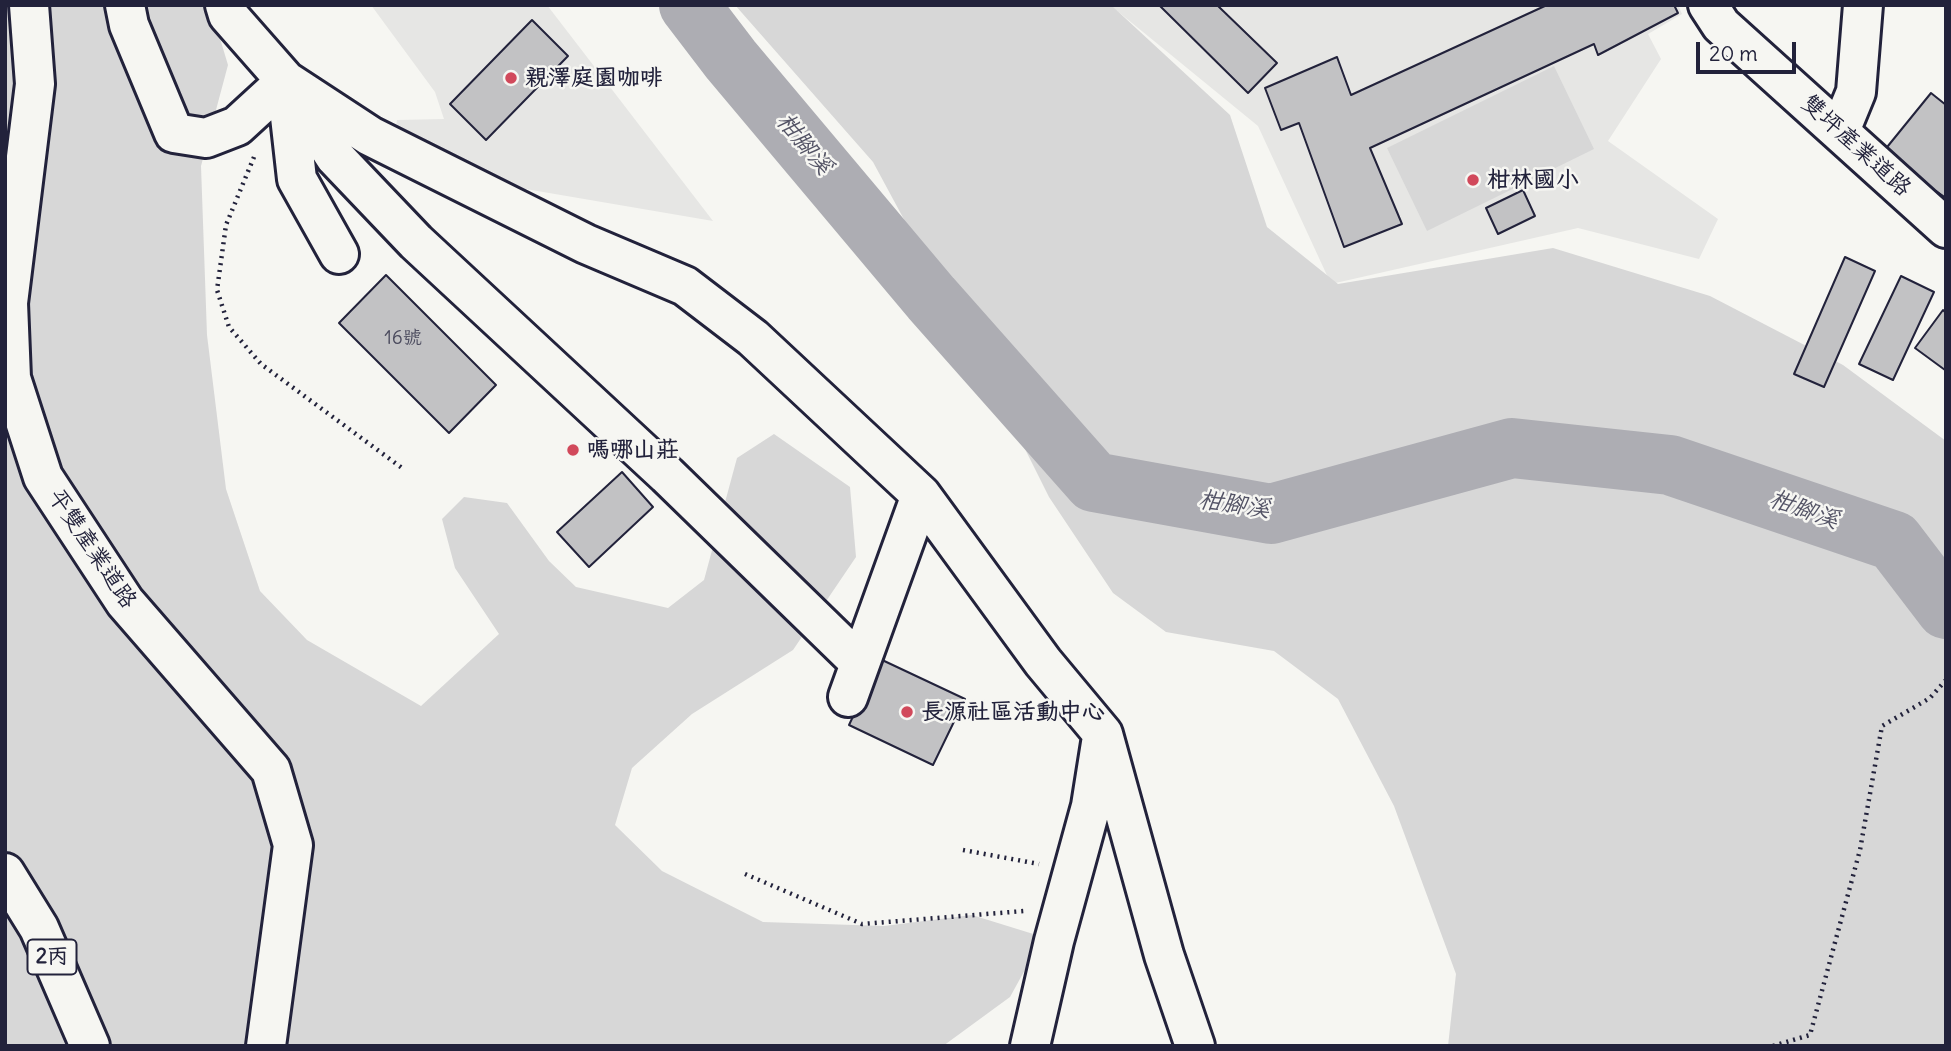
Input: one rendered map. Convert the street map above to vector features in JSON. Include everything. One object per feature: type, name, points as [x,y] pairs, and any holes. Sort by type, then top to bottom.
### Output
[{"type":"street","name":"平雙產業道路","points":[[29,5],[35,84],[8,303],[11,378],[43,477],[125,602],[271,770],[293,845],[266,1046]]},
{"type":"street","points":[[125,5],[129,25],[174,133],[206,138],[237,126],[286,81]]},
{"type":"street","points":[[225,5],[228,15],[286,81],[335,157],[416,242],[667,475],[854,680],[921,495]]},
{"type":"street","name":"雙坪產業道路","points":[[1708,5],[1721,25],[1946,228]]},
{"type":"street","points":[[1840,131],[1856,92],[1863,5]]},
{"type":"street","points":[[286,81],[297,179],[339,254]]},
{"type":"street","points":[[286,81],[370,136],[586,244],[685,286],[753,338],[921,495],[1043,662],[1103,734],[1164,955],[1195,1046]]},
{"type":"street","points":[[1030,1046],[1091,806],[1103,734]]},
{"type":"street","name":"2丙","points":[[5,873],[39,928],[90,1046]]},
{"type":"path","points":[[256,153],[226,225],[217,290],[229,327],[261,364],[402,468]]},
{"type":"path","points":[[1773,1046],[1810,1035],[1860,849],[1882,726],[1930,698],[1946,680]]},
{"type":"path","points":[[963,850],[1074,870]]},
{"type":"path","points":[[744,874],[862,924],[1063,909]]},
{"type":"shaded area","points":[[5,5],[210,5],[228,65],[201,166],[207,335],[226,489],[260,591],[307,640],[421,706],[499,634],[455,568],[442,519],[464,497],[507,503],[549,561],[576,587],[668,608],[704,580],[737,458],[774,434],[850,487],[856,557],[793,650],[692,714],[632,768],[615,825],[662,871],[763,922],[884,926],[972,915],[1043,937],[1010,997],[943,1046],[5,1046]]},
{"type":"shaded area","points":[[371,5],[547,5],[713,221],[391,166],[397,120],[444,119],[435,92]]},
{"type":"shaded area","points":[[735,5],[1111,5],[1230,115],[1267,227],[1338,284],[1553,248],[1710,296],[1843,365],[1946,441],[1946,1046],[1448,1046],[1456,974],[1394,806],[1338,699],[1274,651],[1166,632],[1113,593],[1049,497],[988,375],[873,162]]},
{"type":"shaded area","name":"柑林國小","points":[[1110,5],[1678,5],[1682,14],[1648,34],[1661,59],[1608,141],[1718,219],[1699,259],[1578,228],[1331,284],[1258,126]]},
{"type":"shaded area","points":[[1554,66],[1594,149],[1427,231],[1387,148]]},
{"type":"building","points":[[1159,5],[1217,5],[1277,63],[1248,93]]},
{"type":"building","points":[[1547,5],[1674,5],[1678,13],[1598,55],[1594,44],[1370,148],[1402,224],[1344,247],[1299,123],[1281,130],[1265,88],[1337,57],[1351,95]]},
{"type":"building","points":[[532,20],[568,56],[486,140],[450,104]]},
{"type":"building","points":[[1931,93],[1946,105],[1946,198],[1936,191],[1919,190],[1879,157]]},
{"type":"building","points":[[1523,190],[1535,216],[1498,234],[1486,208]]},
{"type":"building","points":[[1845,257],[1875,271],[1824,387],[1794,374]]},
{"type":"building","points":[[386,275],[496,385],[449,433],[339,323]]},
{"type":"building","points":[[1901,276],[1934,292],[1893,380],[1859,364]]},
{"type":"building","points":[[1943,310],[1946,313],[1945,370],[1915,348]]},
{"type":"building","points":[[622,472],[653,507],[589,567],[557,532]]},
{"type":"building","name":"長源社區活動中心","points":[[880,659],[965,699],[933,765],[849,725]]},
{"type":"waterway","name":"柑腳溪","points":[[689,5],[731,60],[931,298],[1094,482],[1271,514],[1512,448],[1670,465],[1894,541],[1946,609]]},
{"type":"place","name":"親澤庭園咖啡","points":[[511,78]]},
{"type":"place","name":"柑林國小","points":[[1473,180]]},
{"type":"place","name":"嗎哪山莊","points":[[573,450]]},
{"type":"place","name":"長源社區活動中心","points":[[907,712]]}]
